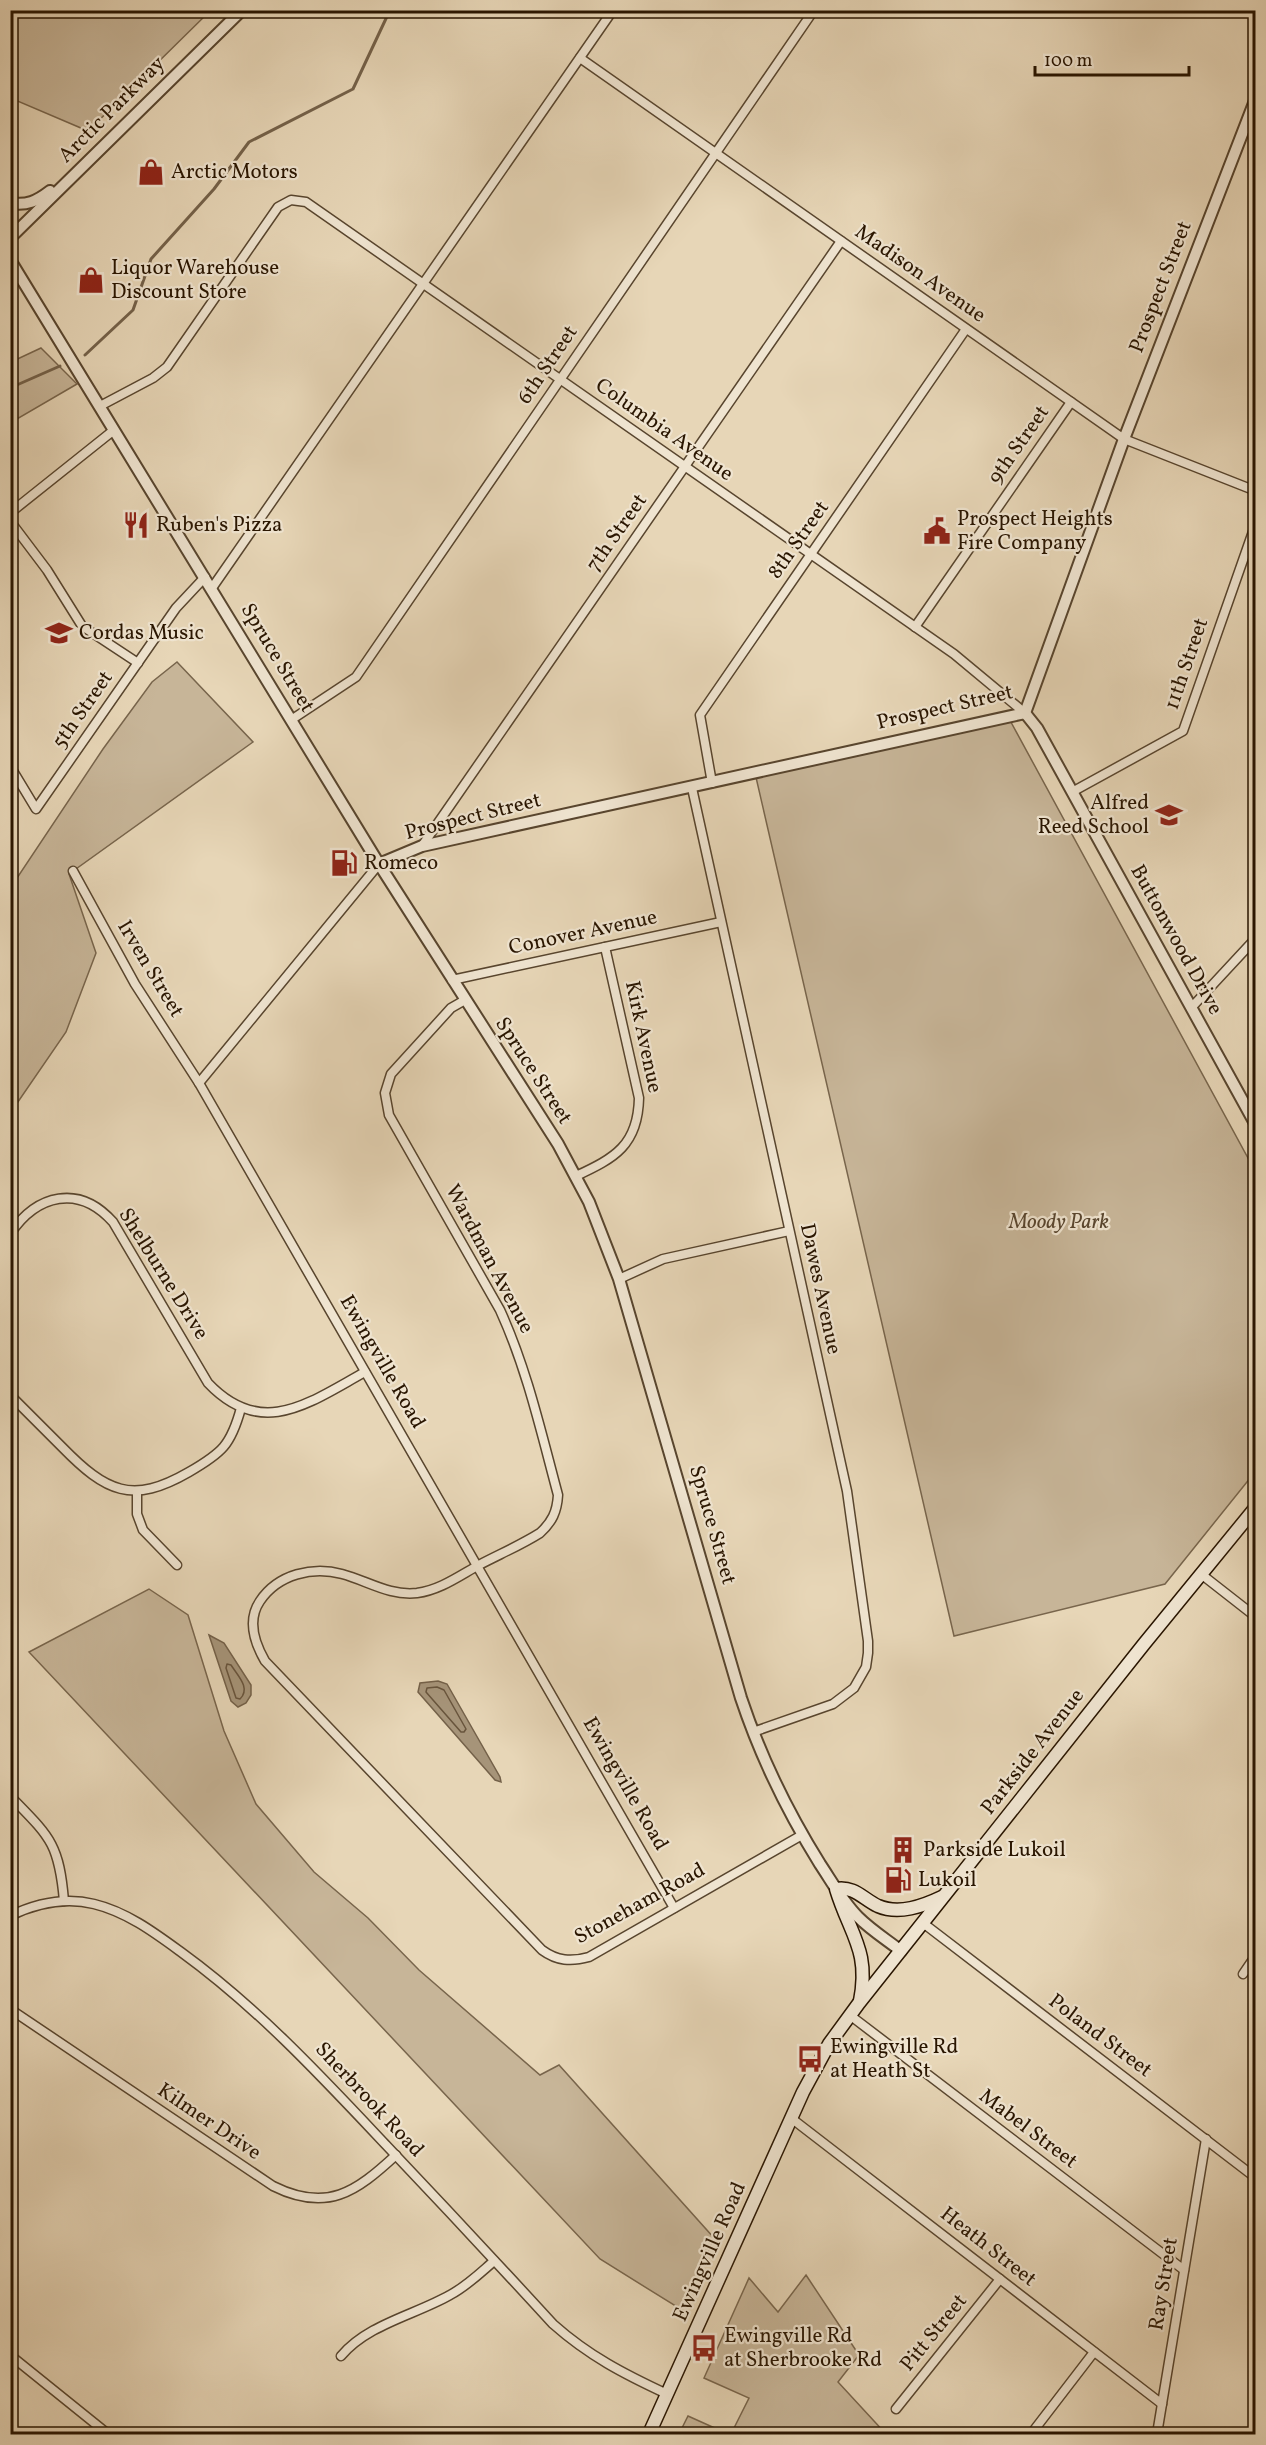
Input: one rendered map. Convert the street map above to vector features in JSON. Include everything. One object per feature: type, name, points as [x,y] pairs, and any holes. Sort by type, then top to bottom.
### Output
[{"type":"main road","name":"Parkside Avenue","points":[[806,2085],[830,2044],[859,2003],[1256,1507]]},
{"type":"main road","points":[[859,2003],[864,1982],[861,1953],[844,1915],[836,1889],[846,1887],[879,1906],[895,1909],[911,1909],[945,1895]]},
{"type":"main road","name":"Ewingville Road","points":[[649,2434],[806,2085]]},
{"type":"street","name":"Arctic Parkway","points":[[10,238],[242,10]]},
{"type":"street","points":[[212,588],[613,10]]},
{"type":"street","name":"6th Street","points":[[291,720],[356,677],[814,10]]},
{"type":"street","name":"Madison Avenue","points":[[580,58],[1124,439],[1256,490]]},
{"type":"street","name":"Prospect Street","points":[[379,864],[422,846],[1025,713],[1124,439],[1256,98]]},
{"type":"street","points":[[10,203],[34,202],[97,153]]},
{"type":"street","name":"Columbia Avenue","points":[[100,406],[153,378],[167,367],[276,210],[284,202],[291,200],[306,202],[954,654],[1025,713]]},
{"type":"street","name":"7th Street","points":[[422,846],[842,241]]},
{"type":"street","name":"Spruce Street","points":[[10,260],[379,864],[576,1176],[606,1242],[619,1279],[753,1732],[771,1777],[836,1889],[858,1917],[901,1951]]},
{"type":"street","name":"8th Street","points":[[712,783],[700,715],[966,329]]},
{"type":"street","name":"9th Street","points":[[915,627],[1071,402]]},
{"type":"street","points":[[10,513],[114,430]]},
{"type":"street","points":[[10,521],[46,570],[82,626],[138,663]]},
{"type":"street","name":"11th Street","points":[[1072,792],[1183,731],[1256,524]]},
{"type":"street","name":"5th Street","points":[[10,766],[36,809],[176,608],[205,578]]},
{"type":"street","name":"Buttonwood Drive","points":[[1025,713],[1037,728],[1256,1125]]},
{"type":"street","name":"Dawes Avenue","points":[[692,788],[847,1491],[868,1641],[868,1653],[861,1678],[844,1697],[833,1704],[753,1732]]},
{"type":"street","points":[[199,1083],[379,864]]},
{"type":"street","name":"Irven Street","points":[[73,871],[135,984],[199,1083]]},
{"type":"street","name":"Conover Avenue","points":[[452,980],[722,922]]},
{"type":"street","points":[[1191,1008],[1256,938]]},
{"type":"street","name":"Kirk Avenue","points":[[576,1176],[601,1164],[624,1147],[634,1130],[639,1112],[639,1098],[606,947]]},
{"type":"street","name":"Wardman Avenue","points":[[465,1000],[451,1008],[392,1074],[387,1084],[386,1104],[389,1115],[500,1310],[510,1332],[531,1393],[558,1495],[554,1516],[540,1533],[436,1589],[401,1594],[342,1574],[318,1570],[296,1574],[281,1581],[262,1598],[256,1608],[253,1633],[257,1647],[265,1660],[504,1908]]},
{"type":"street","name":"Ewingville Road","points":[[199,1083],[674,1908]]},
{"type":"street","name":"Shelburne Drive","points":[[10,1234],[26,1213],[48,1201],[60,1198],[83,1200],[105,1213],[113,1222],[208,1383],[229,1402],[241,1408],[264,1413],[290,1411],[365,1372]]},
{"type":"street","points":[[619,1279],[663,1259],[789,1231]]},
{"type":"street","points":[[10,1395],[87,1473],[109,1486],[137,1491],[171,1483],[215,1457],[231,1439],[241,1408]]},
{"type":"street","points":[[137,1491],[139,1522],[143,1530],[177,1565]]},
{"type":"street","points":[[1201,1574],[1256,1617]]},
{"type":"street","points":[[10,1796],[41,1828],[57,1853],[64,1901]]},
{"type":"street","name":"Stoneham Road","points":[[504,1908],[542,1950],[558,1959],[588,1957],[802,1834]]},
{"type":"street","name":"Sherbrook Road","points":[[10,1916],[28,1908],[64,1901],[95,1904],[117,1912],[160,1936],[244,2001],[285,2039],[573,2342],[618,2371],[667,2394]]},
{"type":"street","name":"Poland Street","points":[[923,1923],[1256,2178]]},
{"type":"street","points":[[1243,1974],[1256,1955]]},
{"type":"street","name":"Kilmer Drive","points":[[10,2009],[273,2187],[284,2192],[314,2198],[341,2194],[369,2180],[396,2155]]},
{"type":"street","name":"Mabel Street","points":[[851,2016],[1184,2270]]},
{"type":"street","name":"Heath Street","points":[[791,2118],[1162,2404]]},
{"type":"street","name":"Ray Street","points":[[1157,2434],[1206,2139]]},
{"type":"street","points":[[341,2356],[351,2344],[364,2336],[449,2296],[494,2260]]},
{"type":"street","name":"Pitt Street","points":[[896,2409],[1000,2279]]},
{"type":"street","points":[[1031,2434],[1094,2352]]},
{"type":"street","points":[[10,2355],[108,2434]]},
{"type":"green space","points":[[11,10],[210,11],[88,131],[11,100]]},
{"type":"green space","points":[[41,348],[77,384],[15,420],[11,425],[11,362]]},
{"type":"green space","points":[[177,662],[253,742],[69,874],[96,953],[66,1032],[11,1112],[11,887],[103,749],[152,682]]},
{"type":"green space","name":"Moody Park","points":[[1006,713],[1255,1171],[1255,1472],[1165,1584],[954,1636],[755,773]]},
{"type":"green space","points":[[149,1589],[188,1615],[224,1731],[256,1804],[314,1872],[368,1918],[419,1970],[540,2075],[559,2065],[714,2238],[682,2310],[600,2259],[29,1652]]},
{"type":"green space","points":[[806,2275],[859,2355],[838,2382],[886,2434],[731,2434],[749,2398],[704,2378],[749,2278],[778,2312]]},
{"type":"green space","points":[[688,2416],[728,2434],[679,2434]]},
{"type":"water","points":[[209,1635],[224,1643],[251,1685],[251,1695],[246,1703],[238,1707],[231,1701]]},
{"type":"water","points":[[438,1681],[447,1684],[501,1782],[495,1780],[418,1692],[420,1683]]},
{"type":"waterway","points":[[85,355],[133,310],[151,259],[214,189],[249,142],[353,89],[390,10]]},
{"type":"waterway","points":[[10,388],[60,366]]},
{"type":"place","name":"Arctic Motors","points":[[151,172]]},
{"type":"place","name":"Liquor Warehouse Discount Store","points":[[91,280]]},
{"type":"place","name":"Ruben's Pizza","points":[[136,525]]},
{"type":"place","name":"Prospect Heights Fire Company","points":[[937,531]]},
{"type":"place","name":"Cordas Music","points":[[59,633]]},
{"type":"place","name":"Alfred Reed School","points":[[1169,815]]},
{"type":"place","name":"Romeco","points":[[344,863]]},
{"type":"place","name":"Parkside Lukoil","points":[[903,1850]]},
{"type":"place","name":"Lukoil","points":[[898,1880]]},
{"type":"place","name":"Ewingville Rd at Heath St","points":[[810,2059]]},
{"type":"place","name":"Ewingville Rd at Sherbrooke Rd","points":[[704,2348]]}]
